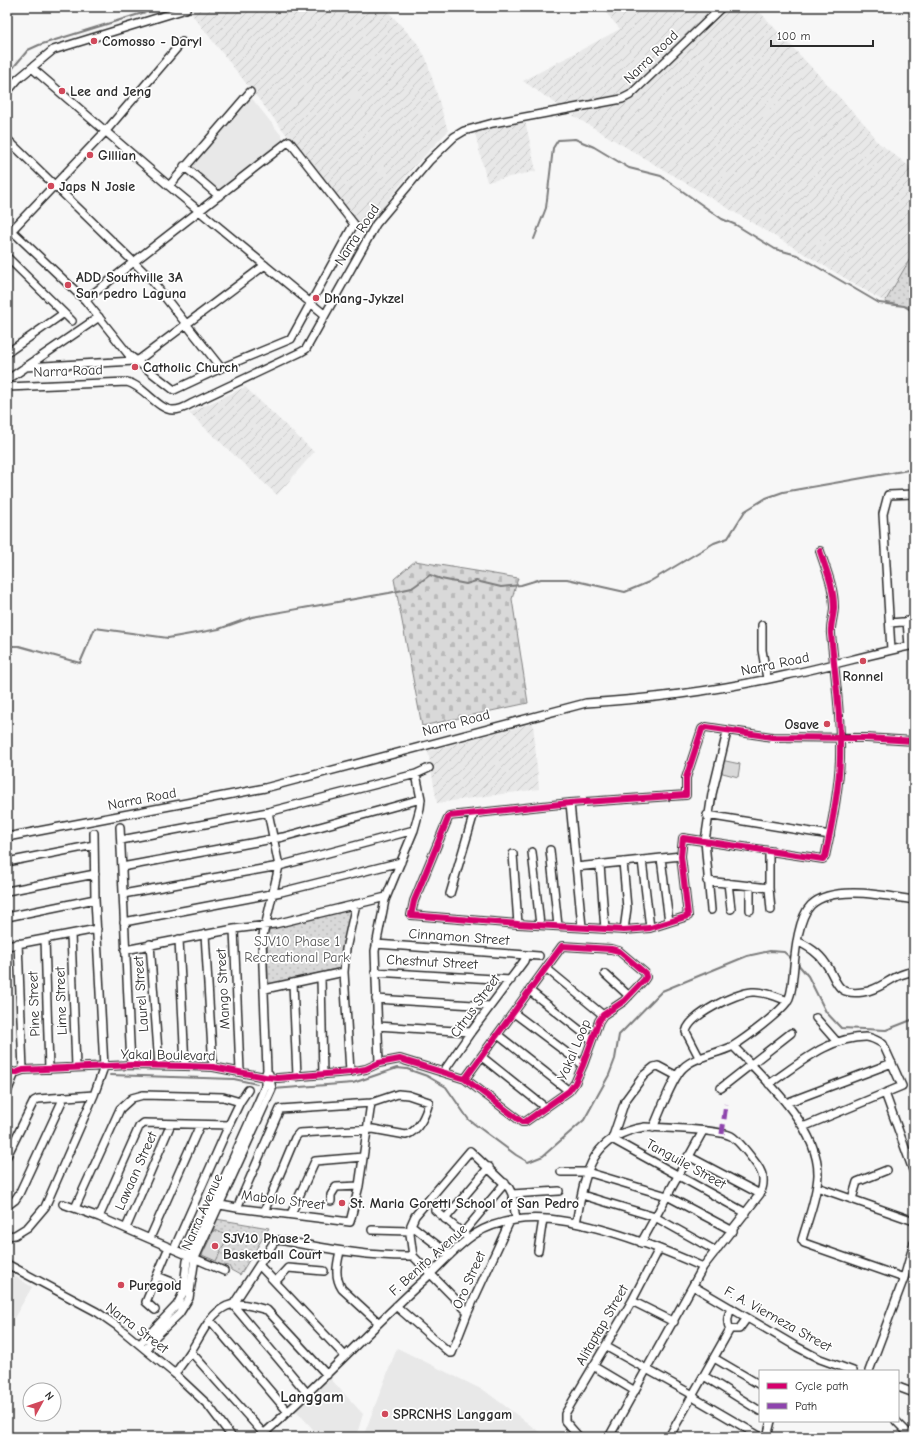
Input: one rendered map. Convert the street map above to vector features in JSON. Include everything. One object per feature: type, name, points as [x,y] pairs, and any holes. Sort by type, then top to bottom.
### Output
[{"type":"street","name":"Narra Road","points":[[7,387],[127,382],[135,384],[164,408],[177,410],[236,384],[301,352],[306,349],[324,314],[383,214],[429,161],[454,137],[464,131],[493,123],[622,99],[630,95],[722,7]]},
{"type":"street","points":[[7,92],[18,79],[53,50],[186,9]]},
{"type":"street","points":[[85,300],[289,141],[354,224],[291,339],[221,368],[174,390],[135,361],[85,300],[9,228],[54,185],[105,132],[182,42]]},
{"type":"street","points":[[32,68],[169,186],[201,211],[310,304],[324,314]]},
{"type":"street","points":[[169,186],[184,166],[250,92]]},
{"type":"street","points":[[7,139],[149,277],[221,368]]},
{"type":"street","points":[[184,166],[219,196]]},
{"type":"street","points":[[7,257],[72,321]]},
{"type":"street","points":[[25,367],[135,361],[265,265]]},
{"type":"street","points":[[7,353],[64,313]]},
{"type":"street","points":[[7,380],[99,317]]},
{"type":"street","points":[[891,650],[883,514],[888,495],[914,494]]},
{"type":"street","points":[[820,551],[834,593],[834,609],[831,632],[835,664],[839,738],[840,758],[837,791],[830,835],[825,857],[823,859],[683,838],[681,856],[688,916],[650,928],[624,930],[605,929],[518,924],[411,915],[414,901],[438,845],[447,818],[451,815],[570,803],[686,795],[686,778],[702,729],[706,727],[727,732],[772,737],[839,738],[914,741]]},
{"type":"street","points":[[890,623],[911,621],[911,646]]},
{"type":"street","points":[[762,625],[762,650],[767,679]]},
{"type":"street","name":"Narra Road","points":[[7,837],[265,788],[586,703],[653,697],[767,679],[911,646]]},
{"type":"street","points":[[711,910],[707,881],[705,841],[708,815],[727,732]]},
{"type":"street","points":[[121,840],[268,812],[416,774],[429,768]]},
{"type":"street","points":[[378,1063],[375,972],[376,944],[386,897],[414,830],[420,808],[421,800],[416,774]]},
{"type":"street","points":[[122,868],[274,839],[421,800]]},
{"type":"street","points":[[570,803],[582,927]]},
{"type":"street","points":[[268,812],[279,866]]},
{"type":"street","points":[[450,894],[474,813]]},
{"type":"street","points":[[708,815],[830,835]]},
{"type":"street","points":[[120,827],[130,1065]]},
{"type":"street","points":[[123,894],[279,866],[414,830]]},
{"type":"street","points":[[7,1236],[15,1235],[28,1227],[45,1208],[94,1095],[104,1067],[95,899],[94,833]]},
{"type":"street","points":[[7,862],[94,845]]},
{"type":"street","points":[[550,850],[558,926]]},
{"type":"street","points":[[769,851],[769,888],[771,910]]},
{"type":"street","points":[[532,852],[540,925]]},
{"type":"street","points":[[514,854],[518,924]]},
{"type":"street","points":[[576,867],[681,856]]},
{"type":"street","points":[[661,858],[669,922]]},
{"type":"street","points":[[642,860],[650,928]]},
{"type":"street","points":[[124,922],[273,893],[401,862]]},
{"type":"street","points":[[623,862],[627,908],[624,930]]},
{"type":"street","points":[[600,865],[605,929]]},
{"type":"street","name":"Narra Avenue","points":[[143,1347],[179,1314],[188,1298],[192,1257],[265,1087],[267,1075],[262,940],[279,866]]},
{"type":"street","points":[[7,891],[95,874]]},
{"type":"street","points":[[707,881],[769,888]]},
{"type":"street","points":[[728,883],[731,909]]},
{"type":"street","points":[[750,885],[750,910]]},
{"type":"street","points":[[653,1128],[677,1076],[685,1066],[733,1046],[780,1010],[788,1001],[792,991],[795,954],[798,941],[806,913],[810,906],[824,898],[839,894],[858,892],[914,900]]},
{"type":"street","points":[[125,950],[205,934],[266,924],[275,924],[386,897]]},
{"type":"street","points":[[7,917],[95,899]]},
{"type":"street","points":[[350,1072],[344,972],[356,904]]},
{"type":"street","points":[[7,946],[97,929]]},
{"type":"street","name":"Mango Street","points":[[234,929],[240,1071]]},
{"type":"street","name":"Lime Street","points":[[71,934],[76,1067]]},
{"type":"street","points":[[205,934],[213,1067]]},
{"type":"street","name":"Pine Street","points":[[45,938],[49,1069]]},
{"type":"street","points":[[179,940],[185,1066]]},
{"type":"street","points":[[798,941],[816,952],[827,964],[839,987],[850,993],[867,992],[903,974],[914,972]]},
{"type":"street","points":[[18,943],[23,1070]]},
{"type":"street","name":"Laurel Street","points":[[150,944],[159,1065]]},
{"type":"street","name":"Cinnamon Street","points":[[376,944],[540,956]]},
{"type":"street","name":"Yakal Loop","points":[[522,1122],[529,1121],[569,1091],[583,1065],[591,1039],[603,1015],[629,996],[644,980],[645,973],[619,951],[611,949],[562,946],[546,968]]},
{"type":"street","name":"Citrus Street","points":[[444,1071],[490,1006],[511,980],[524,961],[526,955]]},
{"type":"street","points":[[464,1079],[482,1057],[546,968],[603,1015]]},
{"type":"street","points":[[265,989],[344,972]]},
{"type":"street","name":"Chestnut Street","points":[[375,972],[511,980]]},
{"type":"street","points":[[605,974],[629,996]]},
{"type":"street","points":[[321,977],[323,1074]]},
{"type":"street","points":[[293,983],[297,1076]]},
{"type":"street","points":[[530,991],[591,1039]]},
{"type":"street","points":[[700,1059],[686,1032],[687,1028],[695,1018],[731,998],[752,992],[771,995],[788,1001]]},
{"type":"street","points":[[376,999],[490,1006]]},
{"type":"street","points":[[514,1013],[583,1065]]},
{"type":"street","points":[[816,1018],[837,1042]]},
{"type":"street","points":[[377,1026],[471,1032]]},
{"type":"street","points":[[721,1088],[791,1033]]},
{"type":"street","points":[[498,1035],[569,1091]]},
{"type":"street","points":[[769,1084],[818,1050],[837,1042],[867,1036],[883,1044],[902,1086],[803,1127]]},
{"type":"street","points":[[733,1046],[786,1103],[803,1127],[817,1166],[816,1187],[802,1240],[804,1243],[904,1278]]},
{"type":"street","points":[[482,1057],[546,1108]]},
{"type":"street","name":"Yakal Boulevard","points":[[15,1073],[23,1070],[76,1067],[159,1065],[213,1067],[267,1075],[297,1076],[350,1072],[366,1069],[378,1063],[400,1059],[444,1071],[464,1079],[522,1122]]},
{"type":"street","points":[[786,1103],[892,1063]]},
{"type":"street","points":[[612,1139],[625,1101],[644,1075],[654,1067],[658,1066],[677,1076]]},
{"type":"street","points":[[7,1070],[15,1073],[7,1092]]},
{"type":"street","points":[[155,1310],[146,1302],[240,1102],[248,1090]]},
{"type":"street","points":[[237,1208],[280,1109],[371,1103],[398,1094],[408,1095],[429,1102],[427,1110],[418,1126],[410,1134],[367,1130],[299,1133],[264,1212]]},
{"type":"street","points":[[885,1094],[914,1173]]},
{"type":"street","points":[[7,1156],[34,1101],[94,1095]]},
{"type":"street","points":[[75,1208],[120,1109],[132,1098],[143,1095],[223,1097],[240,1102]]},
{"type":"street","points":[[7,1206],[15,1200],[19,1194],[64,1097]]},
{"type":"street","points":[[331,1201],[331,1195],[336,1187],[359,1186],[371,1103]]},
{"type":"street","points":[[99,1217],[139,1127],[144,1123],[229,1125]]},
{"type":"street","name":"Lawaan Street","points":[[126,1228],[171,1124]]},
{"type":"street","points":[[150,1238],[200,1124]]},
{"type":"street","points":[[576,1223],[587,1172],[596,1155],[612,1139],[636,1129],[653,1128],[703,1131],[731,1136],[753,1158],[764,1176],[760,1194],[703,1267],[610,1437]]},
{"type":"street","points":[[641,1243],[703,1131]]},
{"type":"street","name":"Tanguile Street","points":[[612,1139],[746,1213]]},
{"type":"street","points":[[468,1312],[413,1256],[411,1228],[415,1216],[470,1151],[504,1182],[512,1194],[513,1220]]},
{"type":"street","points":[[688,1156],[760,1194]]},
{"type":"street","points":[[290,1214],[315,1161],[363,1157]]},
{"type":"street","points":[[445,1219],[489,1167]]},
{"type":"street","points":[[852,1199],[857,1182],[887,1170]]},
{"type":"street","points":[[561,1172],[587,1172],[667,1196],[732,1231]]},
{"type":"street","points":[[463,1233],[504,1182]]},
{"type":"street","name":"Mabolo Street","points":[[216,1204],[264,1212],[350,1222],[359,1186]]},
{"type":"street","points":[[816,1187],[914,1221]]},
{"type":"street","points":[[512,1194],[559,1191]]},
{"type":"street","points":[[582,1195],[655,1217],[716,1251]]},
{"type":"street","points":[[63,1204],[126,1228],[224,1271]]},
{"type":"street","points":[[435,1210],[469,1239]]},
{"type":"street","points":[[538,1251],[544,1219]]},
{"type":"street","name":"F. Benito Avenue","points":[[262,1435],[327,1375],[378,1322],[450,1255],[469,1239],[487,1228],[513,1220],[544,1219],[576,1223],[659,1249],[703,1267]]},
{"type":"street","name":"Oro Street","points":[[396,1306],[450,1353],[454,1350],[468,1312],[513,1220]]},
{"type":"street","points":[[372,1230],[411,1228],[450,1255]]},
{"type":"street","points":[[233,1305],[274,1242],[279,1240],[340,1251],[388,1257],[413,1256]]},
{"type":"street","points":[[869,1370],[904,1278],[914,1244]]},
{"type":"street","name":"Alitaptap Street","points":[[579,1437],[565,1421],[565,1414],[632,1301],[659,1249]]},
{"type":"street","points":[[340,1251],[335,1272],[338,1283],[342,1289],[378,1322]]},
{"type":"street","name":"Narra Street","points":[[7,1264],[97,1312],[143,1347],[208,1405],[232,1437]]},
{"type":"street","points":[[259,1265],[345,1356]]},
{"type":"street","points":[[275,1282],[288,1268],[324,1271]]},
{"type":"street","points":[[157,1276],[172,1282]]},
{"type":"street","name":"F. A. Vierneza Street","points":[[693,1286],[796,1347],[844,1369]]},
{"type":"street","points":[[632,1301],[674,1322]]},
{"type":"street","points":[[233,1305],[307,1394]]},
{"type":"street","points":[[175,1374],[191,1352],[210,1320],[217,1312],[227,1306],[233,1305],[252,1306],[266,1310],[327,1375]]},
{"type":"street","points":[[730,1329],[727,1324],[727,1318],[731,1308]]},
{"type":"street","points":[[730,1329],[739,1329],[747,1318]]},
{"type":"street","points":[[210,1320],[288,1412]]},
{"type":"street","points":[[669,1437],[730,1329]]},
{"type":"street","points":[[605,1346],[693,1395],[696,1399],[761,1437]]},
{"type":"street","points":[[191,1352],[262,1435]]},
{"type":"street","points":[[714,1358],[759,1384]]},
{"type":"street","points":[[593,1366],[635,1391]]},
{"type":"street","points":[[704,1376],[759,1410]]},
{"type":"street","points":[[899,1387],[914,1393]]},
{"type":"street","points":[[767,1437],[771,1422]]},
{"type":"street","points":[[897,1422],[912,1437]]},
{"type":"shaded area","points":[[186,7],[384,7],[417,43],[426,58],[448,131],[415,165],[364,233]]},
{"type":"shaded area","points":[[720,7],[638,85],[620,94],[561,107],[523,81],[620,29],[602,8]]},
{"type":"shaded area","points":[[730,7],[755,7],[870,130],[875,140],[914,170],[914,252],[885,302],[572,115],[628,102]]},
{"type":"shaded area","points":[[250,96],[285,140],[219,193],[189,166]]},
{"type":"shaded area","points":[[525,120],[536,171],[487,182],[475,133]]},
{"type":"shaded area","points":[[245,387],[314,452],[277,495],[189,413]]},
{"type":"shaded area","points":[[533,723],[539,789],[437,803],[428,751]]},
{"type":"shaded area","points":[[7,1271],[32,1287],[14,1318],[7,1313]]},
{"type":"shaded area","points":[[397,1348],[485,1391],[546,1437],[363,1437]]},
{"type":"shaded area","points":[[328,1376],[363,1414],[356,1437],[320,1437],[293,1407]]},
{"type":"green space","points":[[914,252],[914,308],[885,302]]},
{"type":"green space","points":[[415,561],[518,578],[512,599],[528,703],[422,726],[394,579]]},
{"type":"green space","points":[[721,760],[740,764],[738,777],[719,772]]},
{"type":"green space","name":"SJV10 Phase 1 Recreational Park","points":[[352,906],[340,968],[268,985],[267,927]]},
{"type":"green space","points":[[216,1219],[269,1228],[240,1275],[231,1270],[229,1266],[219,1264],[199,1255]]},
{"type":"green space","name":"SJV10 Phase 2 Basketball Court","points":[[214,1230],[228,1236],[216,1261],[202,1255]]},
{"type":"waterway","points":[[7,75],[28,50],[39,45],[162,7]]},
{"type":"waterway","points":[[534,239],[546,208],[553,148],[558,140],[575,139],[594,147],[629,168],[661,176],[722,219],[736,225],[775,249],[797,255],[879,303],[904,306],[914,312]]},
{"type":"waterway","points":[[7,646],[19,646],[80,663],[95,628],[168,638],[219,629],[252,617],[412,588],[430,575],[441,579],[466,584],[476,581],[501,587],[521,585],[541,579],[567,579],[625,592],[649,582],[714,543],[728,538],[745,511],[766,498],[783,492],[914,469]]},
{"type":"waterway","points":[[273,1089],[353,1083],[397,1068],[407,1069],[427,1076],[446,1087],[469,1120],[516,1155],[528,1162],[543,1156],[584,1120],[609,1075],[615,1059],[619,1035],[662,991],[747,956],[770,951],[784,952],[792,959]]},
{"type":"waterway","points":[[797,963],[808,976],[826,1012],[841,1028],[886,1030],[914,1019]]},
{"type":"waterway","points":[[110,1075],[234,1079],[257,1084]]},
{"type":"marked path","points":[[722,1134],[726,1104]]},
{"type":"cycle path","points":[[820,551],[833,592],[834,600],[831,631],[840,727],[840,742],[840,758],[837,795],[828,845],[825,857],[823,859],[683,838],[681,856],[688,916],[650,928],[624,930],[518,924],[411,915],[414,901],[449,816],[570,803],[686,795],[686,778],[702,729],[706,727],[772,737],[866,738],[914,741]]},
{"type":"cycle path","points":[[7,1070],[15,1073],[23,1070],[131,1065],[185,1066],[213,1067],[278,1078],[350,1072],[366,1069],[379,1063],[400,1059],[465,1079],[522,1122],[525,1122],[569,1091],[575,1083],[583,1065],[599,1021],[603,1015],[624,1001],[644,980],[646,977],[645,973],[619,951],[611,949],[562,946],[465,1079]]},
{"type":"place","name":"Comosso - Daryl","points":[[94,41]]},
{"type":"place","name":"Lee and Jeng","points":[[62,91]]},
{"type":"place","name":"Gillian","points":[[90,155]]},
{"type":"place","name":"Japs N Josie","points":[[51,186]]},
{"type":"place","name":"ADD Southville 3A San pedro Laguna","points":[[68,285]]},
{"type":"place","name":"Dhang-Jykzel","points":[[316,298]]},
{"type":"place","name":"Catholic Church","points":[[135,367]]},
{"type":"place","name":"Ronnel","points":[[863,661]]},
{"type":"place","name":"Osave","points":[[827,724]]},
{"type":"place","name":"St. Maria Goretti School of San Pedro","points":[[342,1203]]},
{"type":"place","name":"SJV10 Phase 2 Basketball Court","points":[[215,1246]]},
{"type":"place","name":"Puregold","points":[[121,1285]]},
{"type":"place","name":"SPRCNHS Langgam","points":[[385,1414]]},
{"type":"district","name":"Langgam","points":[[312,1397]]}]
